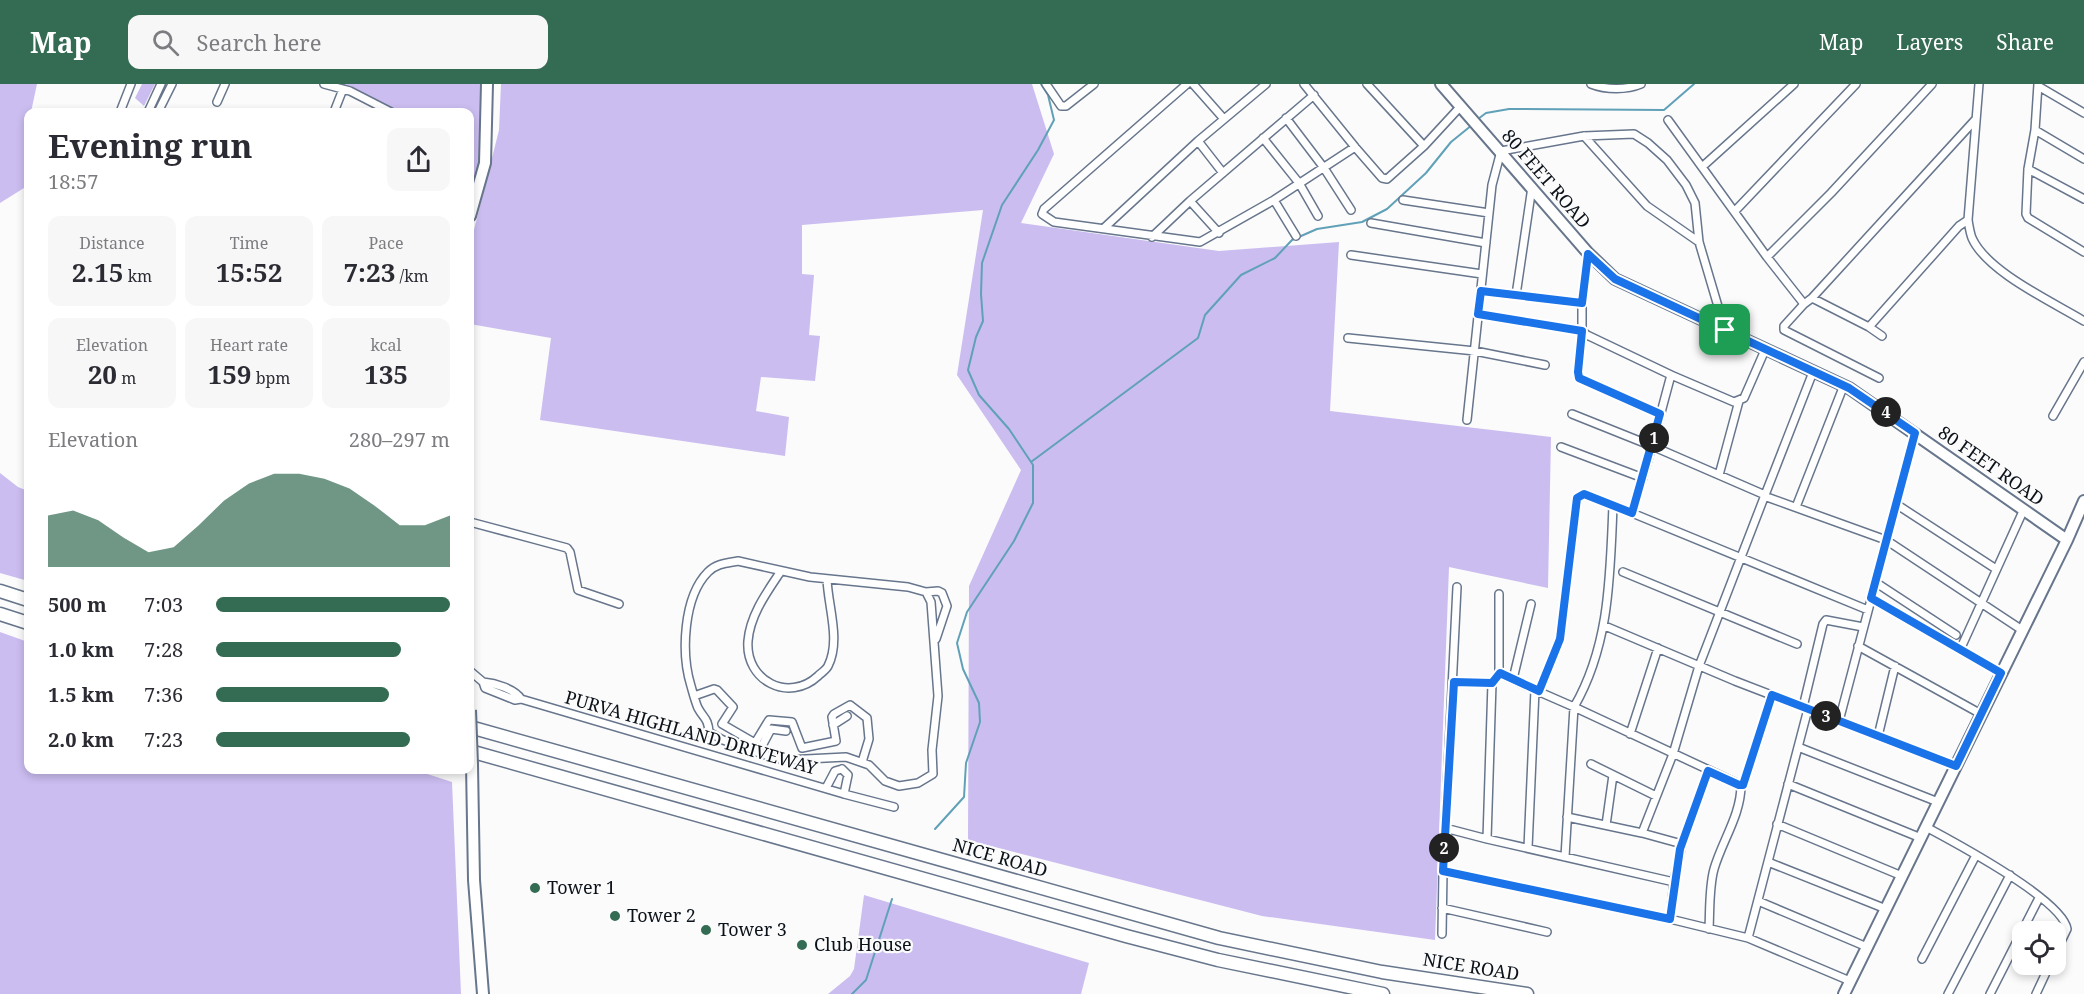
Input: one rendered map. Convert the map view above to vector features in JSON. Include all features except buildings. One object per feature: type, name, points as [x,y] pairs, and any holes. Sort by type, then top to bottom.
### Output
[{"type":"highway","points":[[0,591],[24,599]]},
{"type":"highway","points":[[0,614],[24,622]]},
{"type":"highway","name":"NICE ROAD","points":[[474,728],[1219,938],[1382,972],[1527,994]]},
{"type":"highway","points":[[474,752],[1126,936],[1218,960],[1383,994]]},
{"type":"street","points":[[122,108],[131,84]]},
{"type":"street","points":[[150,108],[162,84]]},
{"type":"street","points":[[160,108],[172,84]]},
{"type":"street","points":[[218,102],[225,84]]},
{"type":"street","points":[[324,84],[343,89],[383,108]]},
{"type":"street","points":[[474,202],[485,163],[487,84]]},
{"type":"street","points":[[1046,84],[1061,106],[1066,106],[1093,84]]},
{"type":"street","points":[[1187,84],[1044,209],[1042,214],[1054,222],[1200,242],[1274,200],[1355,147]]},
{"type":"street","points":[[1193,84],[1224,119]]},
{"type":"street","points":[[1104,228],[1198,141],[1266,84]]},
{"type":"street","points":[[1304,84],[1382,178],[1387,178],[1424,146],[1460,107]]},
{"type":"street","points":[[1367,84],[1424,146]]},
{"type":"street","points":[[1591,84],[1611,88],[1636,85]]},
{"type":"street","points":[[1702,167],[1794,84]]},
{"type":"street","points":[[1734,211],[1856,84]]},
{"type":"street","points":[[1767,257],[1831,193],[1932,84]]},
{"type":"street","points":[[1979,84],[1968,220],[1972,238],[1982,253],[2001,272],[2084,321]]},
{"type":"street","name":"80 FEET ROAD","points":[[1443,85],[1588,254],[1615,279],[1868,399],[2067,540]]},
{"type":"street","points":[[2084,113],[2038,85],[2025,210],[2028,218],[2084,252]]},
{"type":"street","points":[[336,108],[343,89]]},
{"type":"street","points":[[1152,237],[1190,201],[1314,95]]},
{"type":"street","points":[[1286,118],[1324,168],[1351,210]]},
{"type":"street","points":[[1668,120],[1767,257],[1804,304]]},
{"type":"street","points":[[1879,378],[1784,330],[1784,326],[1975,120]]},
{"type":"street","points":[[2035,130],[2084,159]]},
{"type":"street","points":[[1467,420],[1492,185],[1501,151],[1584,136],[1634,134],[1648,143],[1667,160],[1686,185],[1695,203],[1699,242],[1725,330]]},
{"type":"street","points":[[1584,136],[1647,206],[1699,242]]},
{"type":"street","points":[[1263,138],[1299,183],[1318,216]]},
{"type":"street","points":[[1198,141],[1223,173]]},
{"type":"street","points":[[2028,169],[2084,199]]},
{"type":"street","points":[[1516,295],[1532,187]]},
{"type":"street","points":[[1274,200],[1296,236]]},
{"type":"street","points":[[1403,200],[1489,213]]},
{"type":"street","points":[[1190,201],[1219,233]]},
{"type":"street","points":[[1869,327],[1959,226],[1968,220]]},
{"type":"street","points":[[1371,223],[1486,243]]},
{"type":"street","points":[[1588,254],[1582,303],[1579,378],[1660,414]]},
{"type":"street","points":[[1351,255],[1482,274]]},
{"type":"street","points":[[1481,291],[1582,303]]},
{"type":"street","points":[[1812,298],[1882,336]]},
{"type":"street","points":[[1478,314],[1582,331],[1671,375],[1734,402],[1739,402]]},
{"type":"street","points":[[1348,338],[1474,351],[1545,365]]},
{"type":"street","points":[[1719,475],[1739,402],[1744,398],[1766,350]]},
{"type":"street","points":[[2053,416],[2084,362]]},
{"type":"street","points":[[1642,832],[1673,754],[1699,666],[1813,372]]},
{"type":"street","points":[[1632,513],[1671,375]]},
{"type":"street","points":[[1796,507],[1844,386]]},
{"type":"street","points":[[1572,414],[1652,446],[1765,496],[1886,540],[2022,630]]},
{"type":"street","points":[[1839,721],[1915,433]]},
{"type":"street","points":[[1561,447],[1643,478]]},
{"type":"street","points":[[1528,848],[1537,691],[1560,639],[1577,498],[1584,494],[1868,610]]},
{"type":"street","points":[[1844,994],[2084,501]]},
{"type":"street","points":[[1896,504],[1996,569]]},
{"type":"street","points":[[1564,856],[1574,706],[1583,688],[1605,626],[1610,580],[1613,506]]},
{"type":"street","points":[[1960,650],[2024,509]]},
{"type":"street","points":[[474,523],[567,548],[570,552],[578,591],[618,604]]},
{"type":"street","name":"PURVA HIGHLAND DRIVEWAY","points":[[738,561],[781,571],[827,579],[908,587],[926,592],[931,602],[938,696],[932,750],[933,774],[918,783],[899,786],[885,781],[869,765],[846,757],[786,760],[757,753],[709,732],[708,720],[699,710],[694,696],[684,655],[686,621],[694,595],[708,572],[719,564],[738,561]]},
{"type":"street","points":[[781,571],[763,598],[751,625],[748,644],[753,668],[758,675],[770,683],[784,687],[799,687],[813,681],[828,667],[834,625],[828,599],[827,579]]},
{"type":"street","points":[[1623,572],[1797,644]]},
{"type":"street","points":[[1875,582],[1956,634]]},
{"type":"street","points":[[1442,934],[1457,587]]},
{"type":"street","points":[[926,592],[942,593],[948,606],[934,644]]},
{"type":"street","points":[[1487,839],[1492,683],[1500,673],[1499,594]]},
{"type":"street","points":[[1871,598],[2001,673]]},
{"type":"street","points":[[1513,679],[1531,604]]},
{"type":"street","points":[[1748,938],[1798,747],[1823,624],[1826,620],[1863,627]]},
{"type":"street","points":[[1605,626],[1699,666],[1956,766]]},
{"type":"street","points":[[1858,646],[1981,714]]},
{"type":"street","points":[[1630,734],[1658,648]]},
{"type":"street","points":[[1878,736],[1896,666]]},
{"type":"street","points":[[1500,673],[1741,785]]},
{"type":"street","name":"PURVA HIGHLAND DRIVEWAY","points":[[474,674],[483,682],[518,694],[521,699],[826,788],[835,771],[842,769]]},
{"type":"street","points":[[1454,682],[1492,683]]},
{"type":"street","points":[[694,696],[717,690],[733,707],[722,724],[762,746],[771,729],[786,731]]},
{"type":"street","points":[[1709,929],[1714,872],[1735,817],[1741,797],[1741,785],[1743,785],[1772,695]]},
{"type":"street","points":[[755,743],[769,720],[792,722],[802,748],[836,741],[832,717],[850,705],[867,718],[869,739],[862,762]]},
{"type":"street","points":[[833,725],[847,716]]},
{"type":"street","points":[[1798,747],[1938,802]]},
{"type":"street","points":[[844,794],[848,775],[842,769],[846,757]]},
{"type":"street","points":[[1591,764],[1656,796]]},
{"type":"street","points":[[1670,919],[1674,882],[1682,844],[1708,771]]},
{"type":"street","points":[[472,774],[474,880],[483,994]]},
{"type":"street","points":[[1606,825],[1613,775]]},
{"type":"street","points":[[1788,784],[1921,838]]},
{"type":"street","points":[[826,788],[894,807]]},
{"type":"street","points":[[1567,817],[1642,832],[1682,844]]},
{"type":"street","points":[[1777,824],[1902,876]]},
{"type":"street","points":[[1926,827],[2010,875],[2065,921]]},
{"type":"street","points":[[1445,828],[1674,882]]},
{"type":"street","points":[[1922,959],[1976,855]]},
{"type":"street","points":[[1768,862],[1886,909]]},
{"type":"street","points":[[1443,871],[1670,919],[1748,938],[1850,981]]},
{"type":"street","points":[[1948,994],[2010,875]]},
{"type":"street","points":[[1990,994],[2039,898]]},
{"type":"street","points":[[1758,901],[1867,947]]},
{"type":"street","points":[[1443,908],[1547,932]]},
{"type":"street","points":[[2036,994],[2045,975]]},
{"type":"shaded area","points":[[0,84],[37,84],[32,108],[24,108],[24,188],[0,203]]},
{"type":"shaded area","points":[[142,84],[155,84],[144,106],[135,98]]},
{"type":"shaded area","points":[[342,84],[486,84],[486,150],[474,191],[474,108],[390,108]]},
{"type":"shaded area","points":[[501,84],[1032,84],[1054,154],[1021,223],[1219,251],[1339,242],[1330,411],[1551,437],[1548,588],[1449,567],[1435,940],[1262,916],[968,840],[969,586],[1021,470],[957,375],[983,210],[802,225],[802,274],[814,275],[809,335],[820,336],[815,381],[761,377],[756,411],[789,417],[785,456],[540,420],[551,338],[474,325],[474,230],[499,130]]},
{"type":"shaded area","points":[[0,473],[24,489],[24,580],[0,573]]},
{"type":"shaded area","points":[[0,632],[24,641],[24,774],[427,774],[452,782],[461,994],[0,994]]},
{"type":"shaded area","points":[[864,895],[1089,963],[1081,994],[828,994],[850,976],[854,969]]},
{"type":"waterway","points":[[935,829],[964,797],[966,763],[980,722],[979,703],[963,669],[957,643],[967,612],[1014,541],[1033,503],[1033,465],[1009,429],[979,395],[968,370],[976,337],[983,321],[982,263],[1002,205],[1038,150],[1054,120],[1048,95],[1041,84]]},
{"type":"waterway","points":[[1478,119],[1486,113],[1509,109],[1664,110],[1694,84]]},
{"type":"waterway","points":[[1031,462],[1198,338],[1205,315],[1241,275],[1275,258],[1292,240],[1317,229],[1362,222],[1387,209],[1426,173],[1451,142],[1472,125]]},
{"type":"waterway","points":[[852,994],[866,980],[892,899]]},
{"type":"place","name":"Tower 1","points":[[535,888]]},
{"type":"place","name":"Tower 2","points":[[615,916]]},
{"type":"place","name":"Tower 3","points":[[706,930]]},
{"type":"place","name":"Club House","points":[[802,945]]},
{"type":"route","points":[[1588,254],[1615,279],[1725,330],[1849,388],[1915,433],[1871,598],[2001,673],[1956,766],[1772,695],[1743,785],[1708,771],[1680,849],[1670,919],[1443,871],[1454,682],[1492,683],[1500,673],[1539,691],[1560,639],[1577,498],[1584,494],[1632,513],[1660,414],[1579,378],[1582,331],[1478,314],[1481,291],[1582,303],[1588,254]]}]
